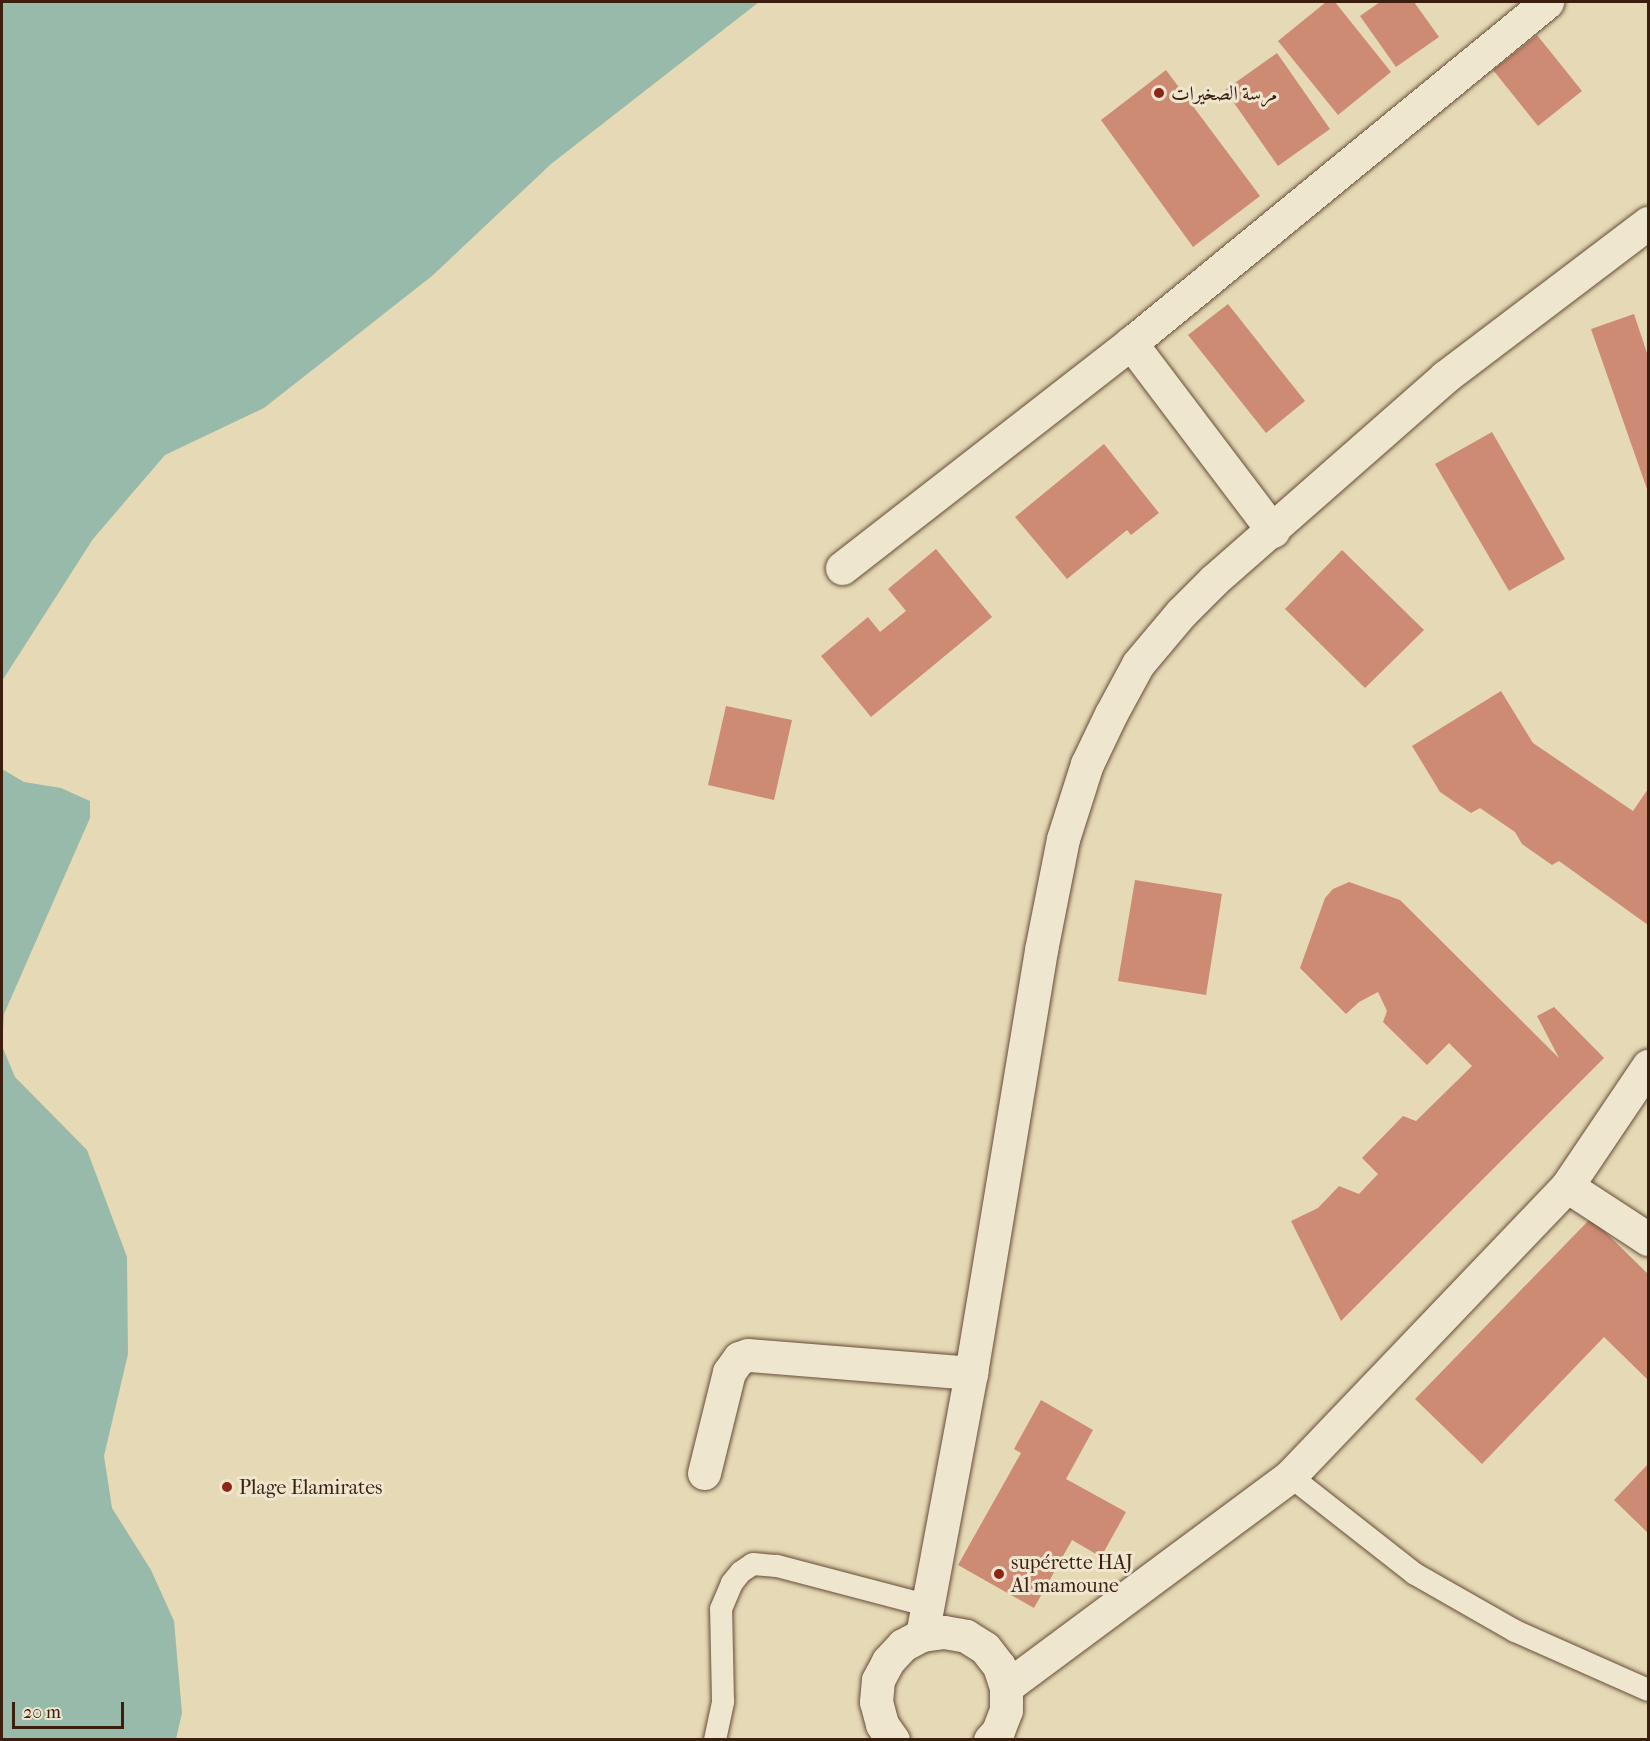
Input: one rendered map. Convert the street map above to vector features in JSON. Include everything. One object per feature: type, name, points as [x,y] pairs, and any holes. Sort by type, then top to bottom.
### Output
[{"type":"street","points":[[842,568],[1131,343],[1266,230],[1547,2]]},
{"type":"street","points":[[893,1740],[882,1724],[876,1702],[878,1680],[888,1661],[926,1620],[971,1373],[1043,939],[1063,839],[1087,765],[1138,663],[1181,613],[1445,377],[1648,223]]},
{"type":"street","points":[[1131,343],[1273,531]]},
{"type":"street","points":[[1006,1687],[1290,1476],[1567,1186],[1648,1066]]},
{"type":"street","points":[[1567,1186],[1648,1239]]},
{"type":"street","points":[[704,1473],[729,1372],[739,1358],[748,1355],[971,1373]]},
{"type":"street","points":[[926,1620],[944,1632],[966,1636],[985,1648],[999,1666],[1006,1687],[1006,1710],[998,1731],[990,1740]]},
{"type":"lane","points":[[1290,1476],[1415,1574],[1515,1630],[1648,1690]]},
{"type":"lane","points":[[715,1740],[723,1701],[721,1609],[732,1583],[741,1572],[753,1564],[777,1566],[926,1620]]},
{"type":"shaded area","points":[[2,2],[759,2],[551,164],[432,276],[264,408],[165,455],[93,539],[2,681]]},
{"type":"shaded area","points":[[2,769],[24,782],[61,788],[90,801],[90,818],[4,1014],[2,1046]]},
{"type":"shaded area","points":[[2,1046],[15,1077],[87,1150],[127,1257],[128,1354],[104,1456],[112,1508],[151,1570],[174,1621],[182,1713],[176,1739],[2,1739]]},
{"type":"building","points":[[1326,2],[1335,2],[1391,72],[1338,115],[1278,41]]},
{"type":"building","points":[[1380,2],[1414,2],[1439,37],[1396,67],[1360,16]]},
{"type":"building","points":[[1537,35],[1582,91],[1538,126],[1493,70]]},
{"type":"building","points":[[1277,53],[1330,129],[1278,166],[1225,90]]},
{"type":"building","points":[[1166,70],[1260,196],[1193,247],[1101,120]]},
{"type":"building","points":[[1228,304],[1305,401],[1266,433],[1188,335]]},
{"type":"building","points":[[1634,314],[1648,356],[1648,492],[1591,329]]},
{"type":"building","points":[[1492,432],[1565,559],[1509,591],[1435,464]]},
{"type":"building","points":[[1104,444],[1159,513],[1131,535],[1127,530],[1067,579],[1015,517]]},
{"type":"building","points":[[936,549],[992,617],[871,717],[821,656],[868,617],[880,632],[906,611],[888,589]]},
{"type":"building","points":[[1342,550],[1424,630],[1365,688],[1285,609]]},
{"type":"building","points":[[1501,691],[1533,743],[1633,811],[1648,789],[1648,925],[1559,861],[1552,865],[1522,844],[1515,832],[1480,808],[1471,813],[1440,792],[1412,746]]},
{"type":"building","points":[[726,706],[792,720],[774,800],[708,785]]},
{"type":"building","points":[[1135,880],[1222,894],[1206,995],[1118,981]]},
{"type":"building","points":[[1349,882],[1400,900],[1559,1058],[1537,1016],[1554,1007],[1604,1058],[1341,1321],[1291,1221],[1318,1208],[1339,1186],[1359,1194],[1378,1174],[1362,1158],[1403,1116],[1416,1121],[1472,1066],[1449,1043],[1427,1065],[1383,1022],[1387,1011],[1378,992],[1359,1002],[1346,1014],[1300,968],[1325,898],[1333,889]]},
{"type":"building","points":[[1591,1218],[1648,1274],[1648,1380],[1604,1337],[1482,1464],[1415,1399]]},
{"type":"building","points":[[1041,1400],[1093,1430],[1066,1479],[1126,1512],[1101,1557],[1072,1540],[1034,1608],[958,1565],[1021,1453],[1014,1449]]},
{"type":"building","points":[[1648,1464],[1648,1533],[1614,1500]]},
{"type":"place","name":"مرسة الصخيرات","points":[[1159,93]]},
{"type":"place","name":"Plage Elamirates","points":[[227,1487]]},
{"type":"place","name":"supérette HAJ Al mamoune","points":[[999,1574]]}]
